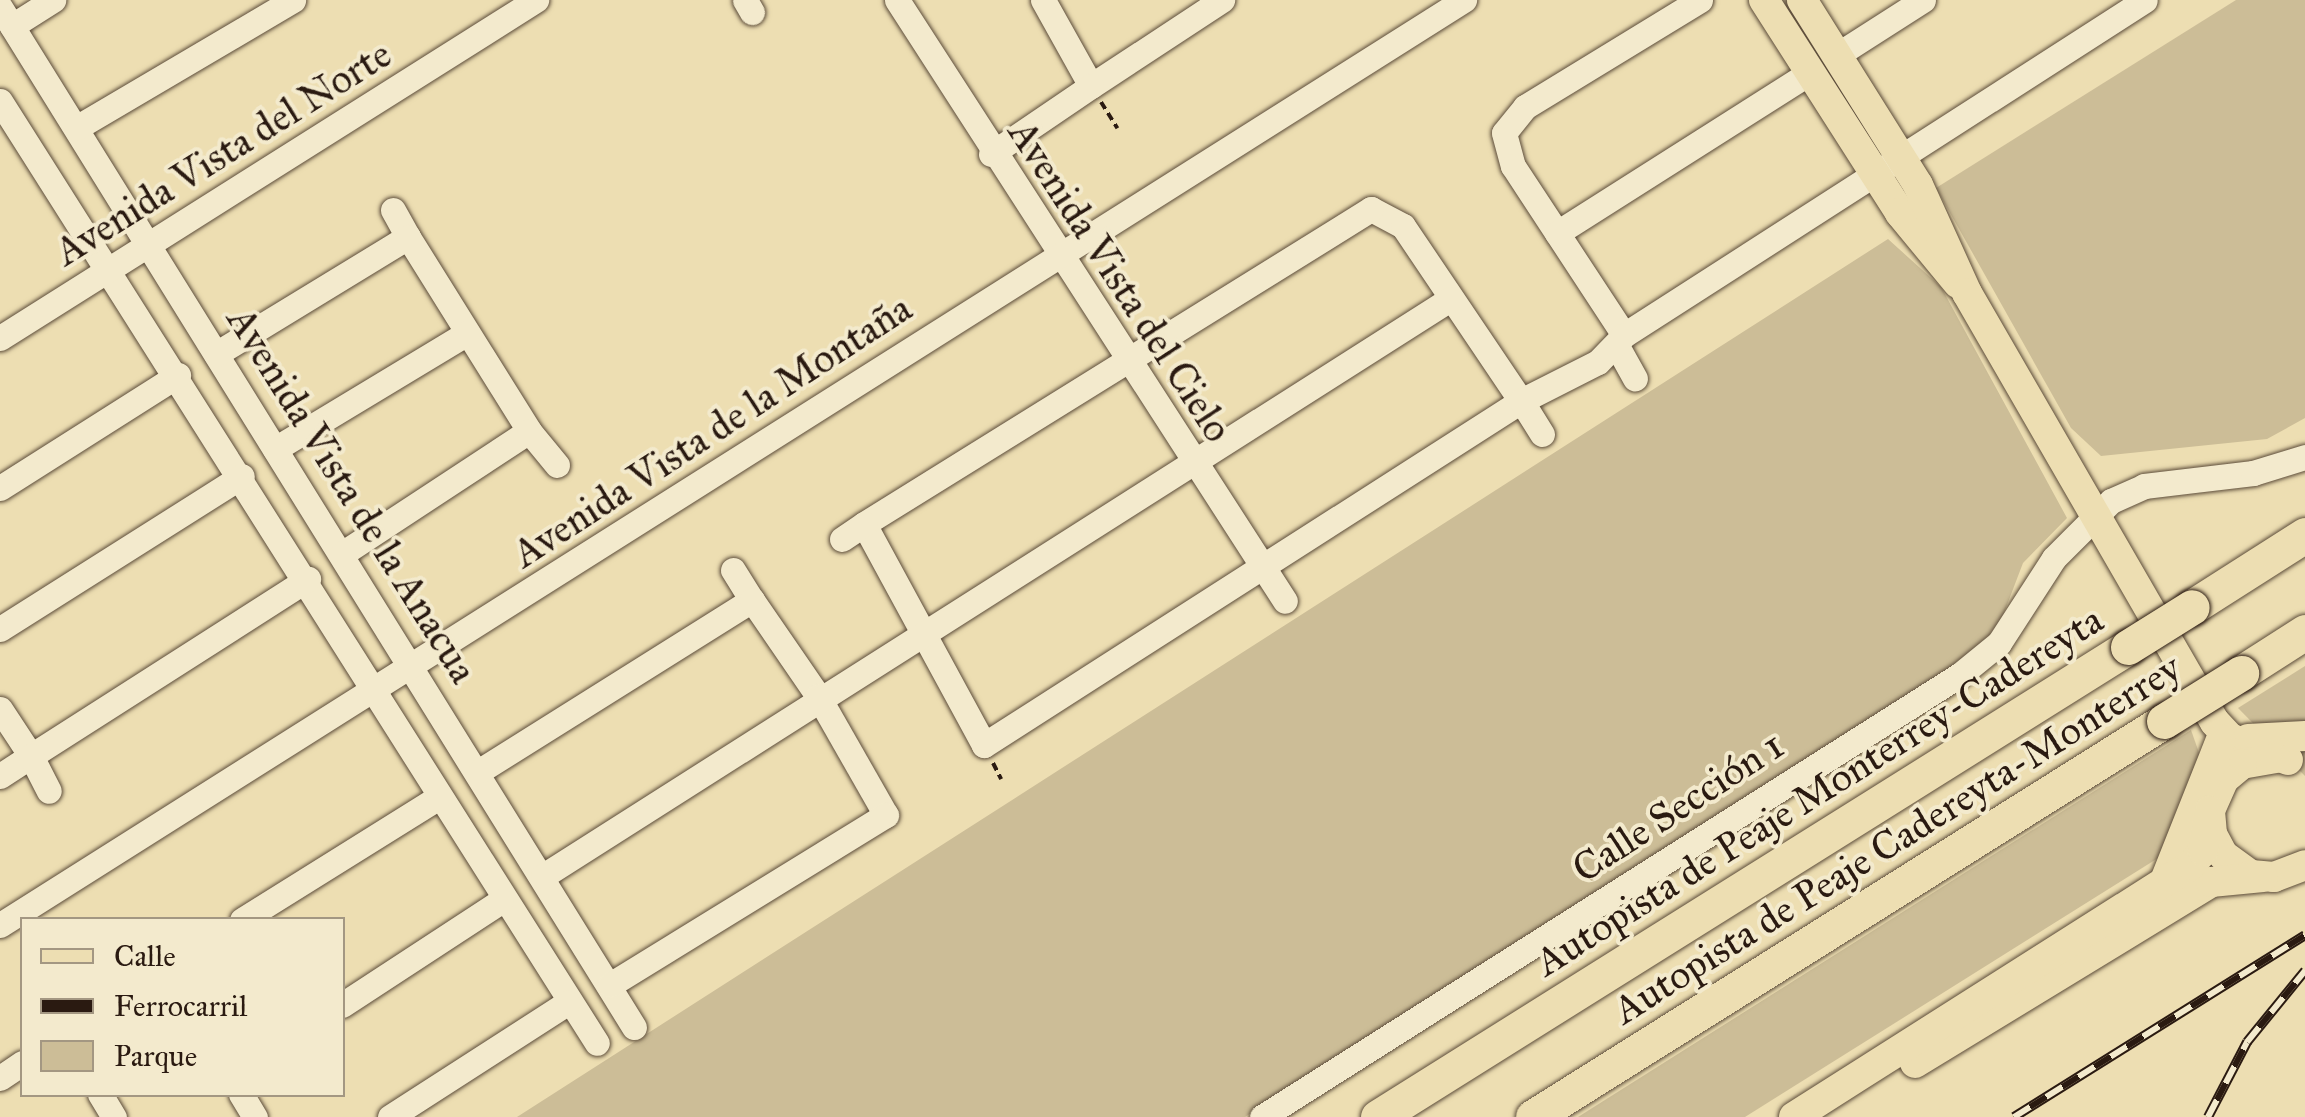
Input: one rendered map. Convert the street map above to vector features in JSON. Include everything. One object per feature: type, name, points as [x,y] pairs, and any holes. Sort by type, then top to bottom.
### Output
[{"type":"highway","name":"Autopista de Peaje Monterrey-Cadereyta","points":[[1378,1117],[2305,535]]},
{"type":"highway","name":"Autopista de Peaje Cadereyta-Monterrey","points":[[1533,1117],[2305,632]]},
{"type":"main road","points":[[1764,0],[1873,172],[1967,292],[2093,516],[2224,736],[2203,850],[2168,893],[1828,1117]]},
{"type":"main road","points":[[1802,0],[1946,236],[1967,292]]},
{"type":"main road","points":[[2224,736],[2300,760]]},
{"type":"main road","points":[[2168,893],[2224,736]]},
{"type":"main road","points":[[2211,806],[2242,764],[2300,760]]},
{"type":"main road","points":[[2211,806],[2223,855],[2263,876]]},
{"type":"main road","points":[[1794,1117],[2168,893],[2216,880],[2263,876],[2305,865]]},
{"type":"main road","points":[[2168,893],[2271,890],[2305,876]]},
{"type":"street","points":[[6,16],[53,0]]},
{"type":"street","points":[[76,128],[293,0]]},
{"type":"street","name":"Avenida Vista del Norte","points":[[0,338],[536,0]]},
{"type":"street","name":"Avenida Vista del Cielo","points":[[897,0],[991,154],[1285,601]]},
{"type":"street","points":[[1043,0],[1091,86]]},
{"type":"street","points":[[991,154],[1222,0]]},
{"type":"street","name":"Avenida Vista de la Montaña","points":[[0,925],[1464,0]]},
{"type":"street","points":[[1635,378],[1620,340],[1513,166],[1507,124],[1700,0]]},
{"type":"street","points":[[1837,55],[1923,0]]},
{"type":"street","points":[[1542,434],[1521,401],[1450,299],[1403,226],[1371,209],[853,531],[922,630],[984,745],[1521,401],[1620,340],[1873,172],[2145,0]]},
{"type":"street","name":"Avenida Vista de la Anacua","points":[[6,16],[152,244],[275,449],[481,770],[634,1027]]},
{"type":"street","points":[[1556,233],[1809,73]]},
{"type":"street","name":"Avenida Vista de la Anacua","points":[[0,101],[378,689],[501,902],[597,1043]]},
{"type":"street","points":[[393,210],[529,431],[557,465]]},
{"type":"street","points":[[216,354],[408,237]]},
{"type":"street","points":[[543,876],[818,696],[1450,299]]},
{"type":"street","points":[[275,449],[467,333]]},
{"type":"street","points":[[0,488],[178,375]]},
{"type":"street","points":[[342,554],[529,431]]},
{"type":"street","name":"Calle Sección 1","points":[[1262,1117],[1961,674],[1999,642],[2039,578],[2093,516],[2144,486],[2253,473],[2305,457]]},
{"type":"street","points":[[0,629],[242,476]]},
{"type":"street","points":[[610,985],[886,816],[818,696],[733,570]]},
{"type":"street","points":[[0,776],[308,579]]},
{"type":"street","points":[[481,770],[752,600]]},
{"type":"street","points":[[0,708],[50,791]]},
{"type":"street","points":[[247,917],[439,796]]},
{"type":"street","points":[[345,1003],[501,902]]},
{"type":"street","points":[[390,1117],[567,1003]]},
{"type":"path","points":[[1091,86],[1117,128]]},
{"type":"green space","points":[[2236,0],[2305,0],[2305,418],[2267,439],[2101,456],[2071,428],[1936,188]]},
{"type":"green space","points":[[1888,239],[1941,287],[2067,518],[2023,563],[2002,618],[1973,656],[1245,1117],[517,1117]]},
{"type":"green space","points":[[2305,666],[2305,776],[2238,708]]},
{"type":"green space","points":[[2191,730],[2222,818],[1745,1117],[1578,1117]]},
{"type":"railway","points":[[2014,1117],[2305,935]]},
{"type":"railway","points":[[2208,1117],[2247,1042],[2305,971]]}]
